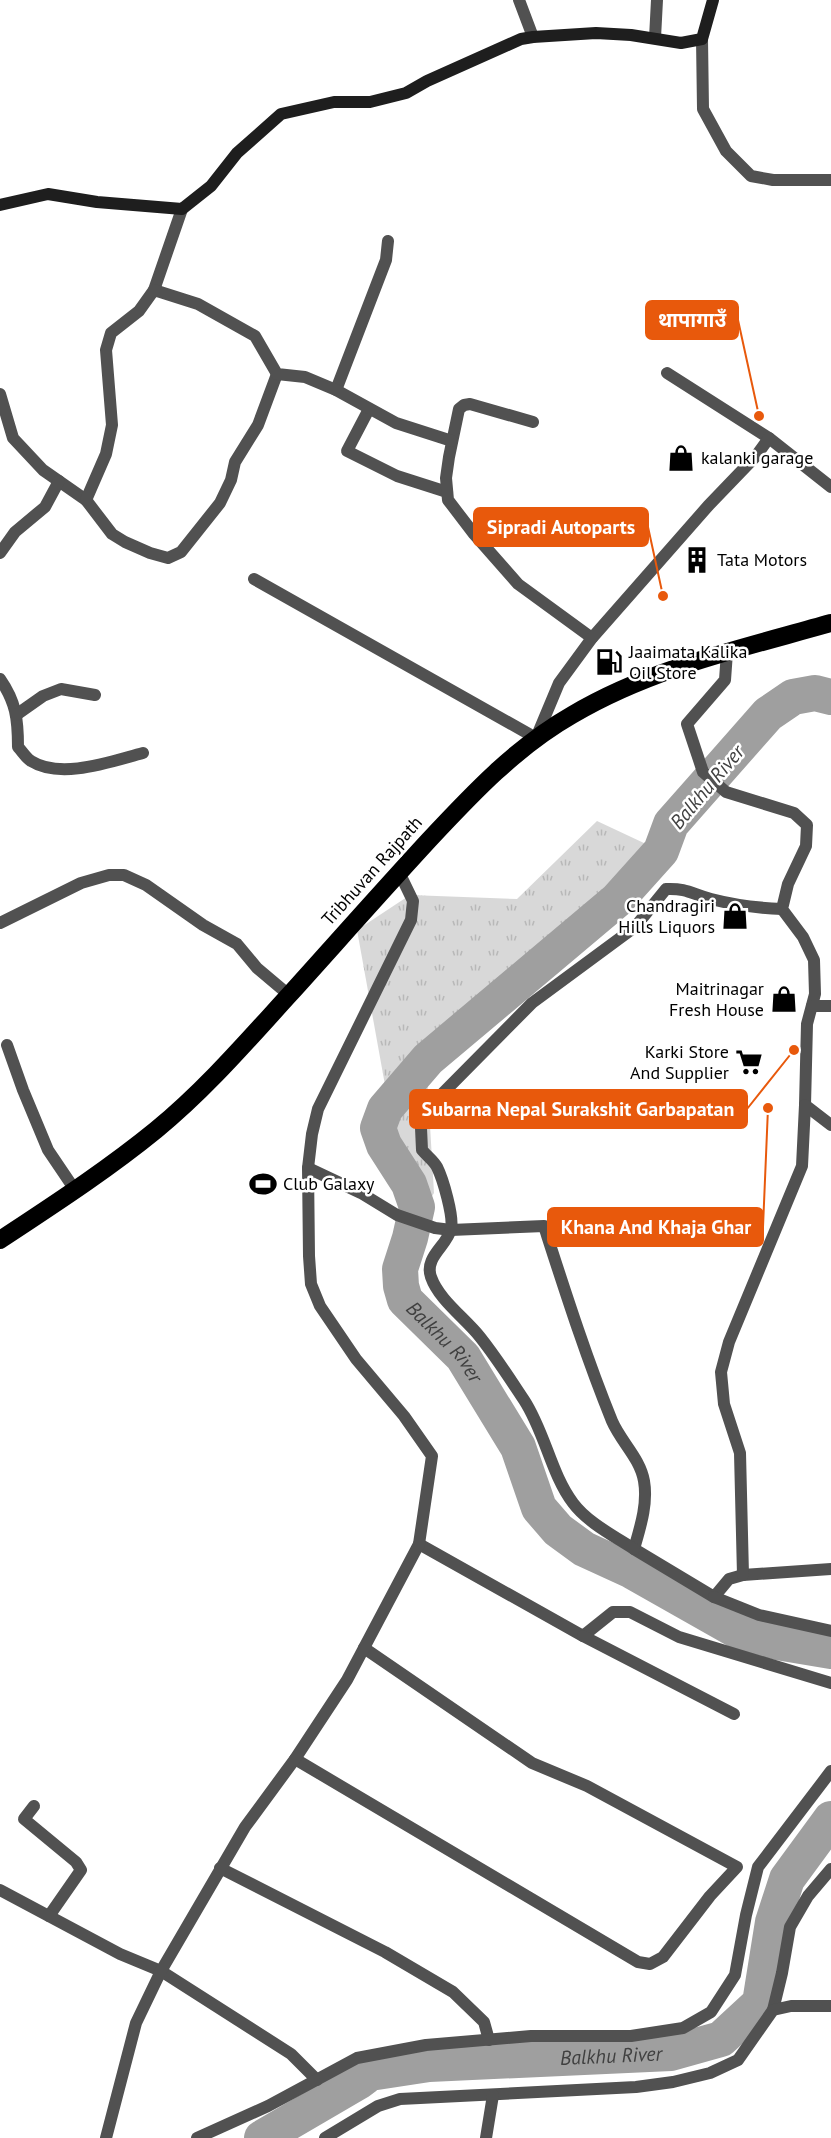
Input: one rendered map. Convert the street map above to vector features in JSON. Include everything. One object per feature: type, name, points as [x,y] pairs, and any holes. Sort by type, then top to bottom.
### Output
[{"type":"highway","name":"Tribhuvan Rajpath","points":[[0,1239],[75,1190],[156,1130],[189,1100],[289,995],[455,812],[497,771],[536,738],[572,714],[658,675],[727,652],[830,625]]},
{"type":"street","points":[[519,0],[533,37]]},
{"type":"street","points":[[655,38],[657,0]]},
{"type":"street","points":[[713,0],[702,39],[703,109],[726,152],[751,176],[773,180],[831,180]]},
{"type":"street","points":[[86,500],[106,454],[112,424],[106,350],[111,333],[139,311],[154,290],[182,209],[211,186],[237,153],[281,114],[334,102],[370,102],[406,93],[521,39],[596,33],[655,38],[681,43],[702,39]]},
{"type":"street","points":[[0,204],[48,194],[97,202],[182,209]]},
{"type":"street","points":[[336,390],[386,260],[388,242]]},
{"type":"street","points":[[154,290],[198,304],[255,336],[277,374]]},
{"type":"street","points":[[667,373],[768,438],[831,487]]},
{"type":"street","points":[[277,374],[305,377],[336,390],[396,423],[452,441]]},
{"type":"street","points":[[0,394],[13,438],[43,470],[86,500],[112,534],[150,553],[168,558],[182,552],[220,502],[231,480],[235,462],[258,425],[277,374]]},
{"type":"street","points":[[533,422],[470,404],[459,409],[447,478],[448,500],[474,534],[519,584],[592,638]]},
{"type":"street","points":[[369,409],[347,451],[397,476],[447,492]]},
{"type":"street","points":[[254,579],[536,738],[558,683],[592,638],[708,506],[756,456],[768,438]]},
{"type":"street","points":[[0,553],[15,532],[45,507],[59,481]]},
{"type":"street","points":[[727,652],[725,680],[687,724],[703,772],[726,792],[794,813],[807,825],[806,846],[788,884],[782,909]]},
{"type":"street","points":[[0,679],[11,694],[18,722],[18,747],[31,761],[50,767],[77,770],[143,753]]},
{"type":"street","points":[[16,715],[43,696],[62,689],[95,695]]},
{"type":"street","points":[[106,2138],[136,2023],[162,1971],[245,1827],[296,1759],[347,1680],[419,1544],[432,1456],[404,1416],[356,1359],[320,1306],[311,1284],[308,1168],[312,1134],[318,1109],[411,920],[413,902],[399,872]]},
{"type":"street","points":[[0,923],[81,883],[109,875],[124,875],[146,885],[203,925],[237,944],[256,968],[289,995]]},
{"type":"street","points":[[782,909],[755,908],[711,899],[682,888],[666,889],[635,927],[532,1003],[443,1093],[427,1114],[421,1128],[422,1150],[437,1167],[452,1218],[451,1230],[432,1258],[429,1270],[431,1279],[442,1296],[480,1337],[526,1403],[541,1430],[564,1490],[574,1505],[634,1549],[714,1597],[759,1615],[831,1631]]},
{"type":"street","points":[[743,1575],[740,1453],[724,1404],[721,1372],[729,1341],[802,1166],[806,1106],[807,1024],[815,994],[814,960],[803,937],[782,909]]},
{"type":"street","points":[[812,1006],[831,1006]]},
{"type":"street","points":[[7,1045],[22,1090],[48,1150],[75,1190]]},
{"type":"street","points":[[806,1106],[831,1125]]},
{"type":"street","points":[[308,1168],[361,1193],[397,1215],[435,1228],[451,1230],[544,1226],[591,1369],[614,1425],[638,1464],[644,1481],[645,1500],[634,1549]]},
{"type":"street","points":[[419,1544],[583,1636],[734,1714]]},
{"type":"street","points":[[714,1597],[729,1579],[743,1575],[831,1569]]},
{"type":"street","points":[[583,1636],[613,1612],[630,1612],[679,1637],[831,1683]]},
{"type":"street","points":[[364,1648],[532,1763],[587,1786],[737,1868],[758,1868]]},
{"type":"street","points":[[296,1759],[638,1962],[650,1964],[663,1957],[710,1896],[737,1868]]},
{"type":"street","points":[[197,2138],[268,2106],[357,2058],[426,2045],[531,2036],[631,2036],[682,2028],[711,2012],[735,1975],[746,1915],[758,1868],[831,1772]]},
{"type":"street","points":[[34,1806],[24,1819],[76,1862],[81,1870],[49,1916]]},
{"type":"street","points":[[220,1868],[385,1952],[453,1992],[484,2022],[489,2040]]},
{"type":"street","points":[[325,2138],[378,2106],[400,2099],[636,2087],[673,2082],[710,2073],[738,2060],[773,2010],[790,1927],[808,1896],[831,1869]]},
{"type":"street","points":[[0,1890],[120,1954],[162,1971],[291,2054],[317,2080]]},
{"type":"street","points":[[773,2010],[791,2006],[831,2006]]},
{"type":"street","points":[[486,2138],[493,2095]]},
{"type":"green space","points":[[597,821],[661,851],[504,973],[427,1075],[434,1193],[411,1229],[357,930],[410,895],[517,899]]},
{"type":"waterway","name":"Balkhu River","points":[[831,697],[815,693],[793,697],[768,714],[671,824],[661,851],[617,900],[428,1059],[385,1109],[378,1128],[384,1145],[409,1184],[417,1207],[400,1269],[405,1300],[463,1357],[518,1447],[539,1508],[558,1530],[584,1549],[632,1571],[738,1631],[777,1642],[831,1651]]},
{"type":"waterway","name":"Balkhu River","points":[[262,2138],[370,2073],[429,2064],[671,2053],[721,2039],[760,2003],[773,1922],[787,1879],[831,1819]]},
{"type":"place","name":"थापागाउँ","points":[[759,416]]},
{"type":"place","name":"kalanki garage","points":[[681,458]]},
{"type":"place","name":"Tata Motors","points":[[697,560]]},
{"type":"place","name":"Sipradi Autoparts","points":[[663,596]]},
{"type":"place","name":"Jaaimata Kalika Oil Store","points":[[609,662]]},
{"type":"place","name":"Chandragiri Hills Liquors","points":[[735,916]]},
{"type":"place","name":"Maitrinagar Fresh House","points":[[784,999]]},
{"type":"place","name":"Subarna Nepal Surakshit Garbapatan","points":[[794,1050]]},
{"type":"place","name":"Karki Store And Supplier","points":[[749,1062]]},
{"type":"place","name":"Khana And Khaja Ghar","points":[[768,1108]]},
{"type":"place","name":"Club Galaxy","points":[[263,1184]]}]
